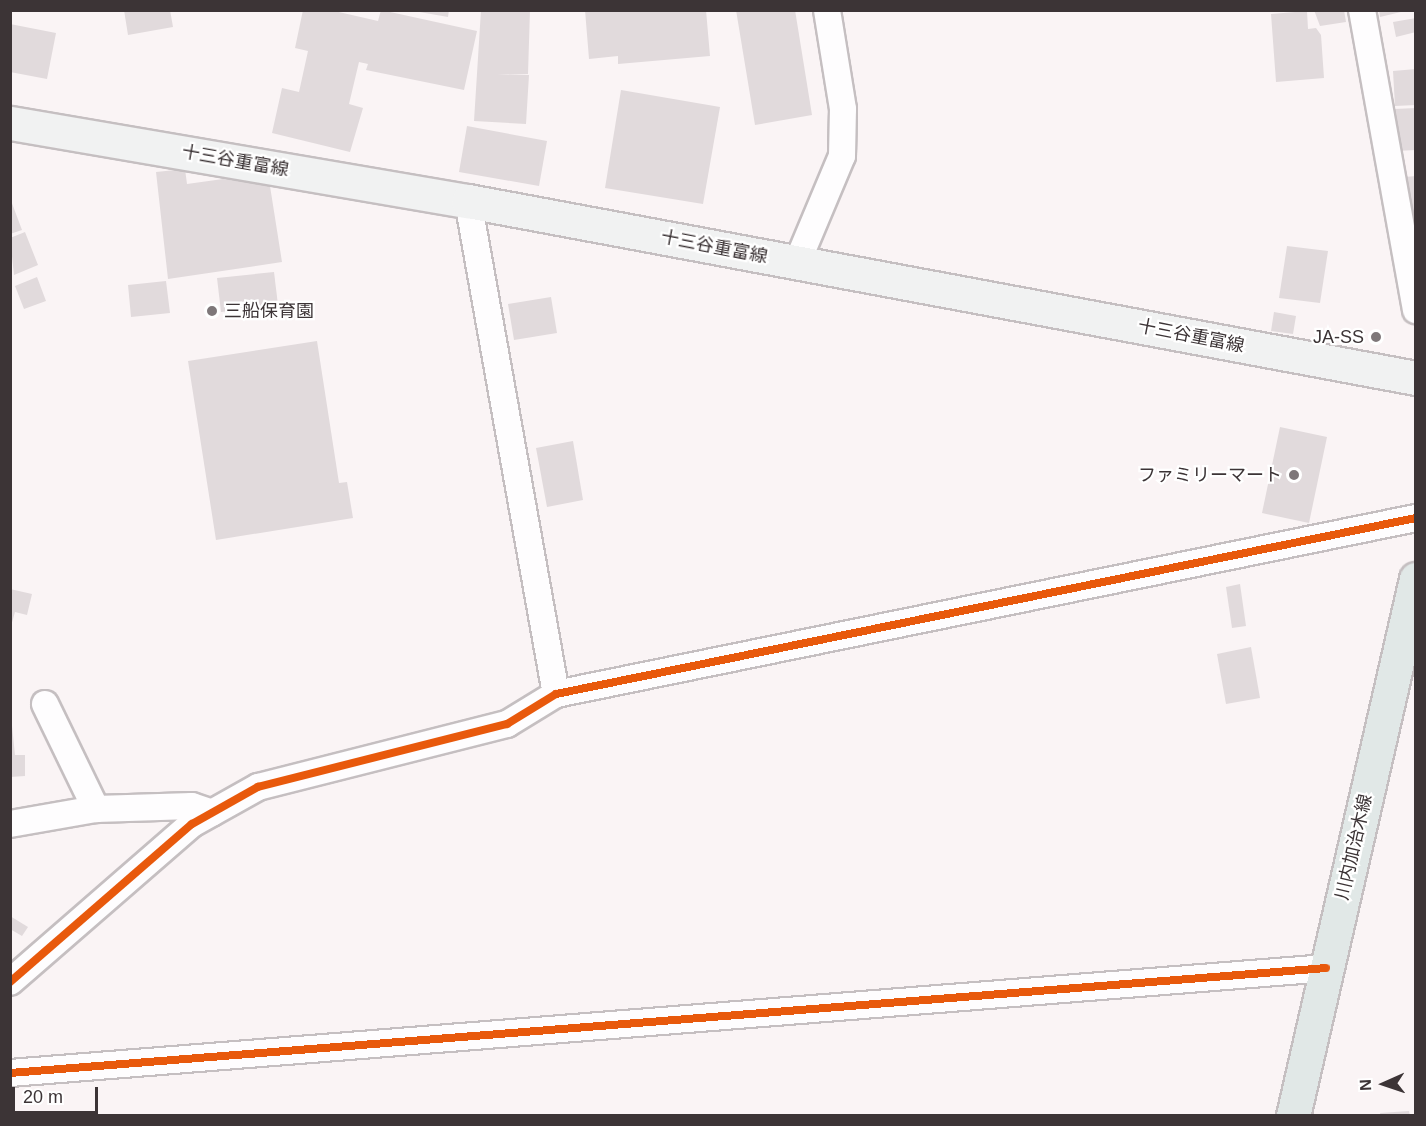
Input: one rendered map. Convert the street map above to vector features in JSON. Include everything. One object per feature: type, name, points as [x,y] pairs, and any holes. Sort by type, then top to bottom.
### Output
[{"type":"main road","name":"十三谷重富線","points":[[10,123],[468,201],[1416,378]]},
{"type":"main road","name":"川内加治木線","points":[[1293,1116],[1416,579]]},
{"type":"street","points":[[796,263],[842,156],[843,109],[827,10]]},
{"type":"street","points":[[1362,10],[1416,310]]},
{"type":"street","points":[[468,201],[556,694]]},
{"type":"street","points":[[10,982],[192,824],[258,787],[507,724],[556,694],[1416,518]]},
{"type":"street","points":[[45,705],[96,809]]},
{"type":"street","points":[[10,824],[96,809],[192,806],[212,813]]},
{"type":"street","points":[[10,1073],[1326,968]]},
{"type":"building","points":[[124,10],[170,10],[173,27],[128,35]]},
{"type":"building","points":[[303,10],[330,10],[378,21],[381,10],[477,31],[464,90],[366,70],[368,64],[359,62],[349,104],[363,108],[350,152],[272,133],[282,88],[299,92],[308,51],[295,48]]},
{"type":"building","points":[[408,10],[449,10],[448,17]]},
{"type":"building","points":[[481,10],[530,10],[528,74],[497,74],[529,75],[526,124],[474,121]]},
{"type":"building","points":[[585,10],[706,10],[710,56],[618,64],[618,56],[589,59]]},
{"type":"building","points":[[736,10],[795,10],[812,115],[755,125]]},
{"type":"building","points":[[1314,10],[1344,10],[1346,22],[1320,26]]},
{"type":"building","points":[[1379,10],[1405,10],[1405,11],[1380,17]]},
{"type":"building","points":[[1307,11],[1308,29],[1316,28],[1321,35],[1324,78],[1276,82],[1271,14]]},
{"type":"building","points":[[1416,18],[1416,32],[1396,37],[1393,22]]},
{"type":"building","points":[[10,24],[56,33],[47,79],[10,72]]},
{"type":"building","points":[[1416,69],[1416,105],[1395,106],[1393,71]]},
{"type":"building","points":[[621,90],[720,107],[703,204],[605,188]]},
{"type":"building","points":[[1416,108],[1416,150],[1396,151],[1394,109]]},
{"type":"building","points":[[467,126],[547,141],[539,186],[459,172]]},
{"type":"building","points":[[185,169],[187,184],[223,179],[270,186],[282,262],[168,279],[156,172]]},
{"type":"building","points":[[1416,176],[1416,228],[1414,228],[1405,177]]},
{"type":"building","points":[[10,198],[22,230],[10,234]]},
{"type":"building","points":[[25,232],[38,265],[14,275],[10,238]]},
{"type":"building","points":[[1287,246],[1328,251],[1320,303],[1279,298]]},
{"type":"building","points":[[274,272],[278,305],[221,312],[217,278]]},
{"type":"building","points":[[37,277],[46,301],[24,309],[15,286]]},
{"type":"building","points":[[166,281],[170,313],[131,317],[128,285]]},
{"type":"building","points":[[551,297],[557,333],[514,340],[508,304]]},
{"type":"building","points":[[1274,312],[1296,316],[1293,334],[1271,331]]},
{"type":"building","points":[[317,341],[339,483],[347,482],[353,518],[216,540],[188,361]]},
{"type":"building","name":"ファミリーマート","points":[[1280,427],[1327,437],[1309,523],[1262,513]]},
{"type":"building","points":[[573,441],[583,500],[547,507],[536,448]]},
{"type":"building","points":[[1240,584],[1246,626],[1232,628],[1226,587]]},
{"type":"building","points":[[10,589],[32,594],[27,615],[15,612],[11,626]]},
{"type":"building","points":[[1251,647],[1260,698],[1226,704],[1217,654]]},
{"type":"building","points":[[10,706],[15,755],[25,755],[25,776],[10,777]]},
{"type":"building","points":[[10,916],[28,927],[22,936],[10,929]]},
{"type":"building","points":[[1409,1111],[1410,1116],[1381,1116],[1380,1113]]},
{"type":"cycle path","points":[[10,982],[192,824],[258,787],[507,724],[556,694],[1416,518]]},
{"type":"cycle path","points":[[10,1073],[1326,968]]},
{"type":"place","name":"三船保育園","points":[[212,311]]},
{"type":"place","name":"JA-SS","points":[[1376,337]]},
{"type":"place","name":"ファミリーマート","points":[[1294,475]]}]
